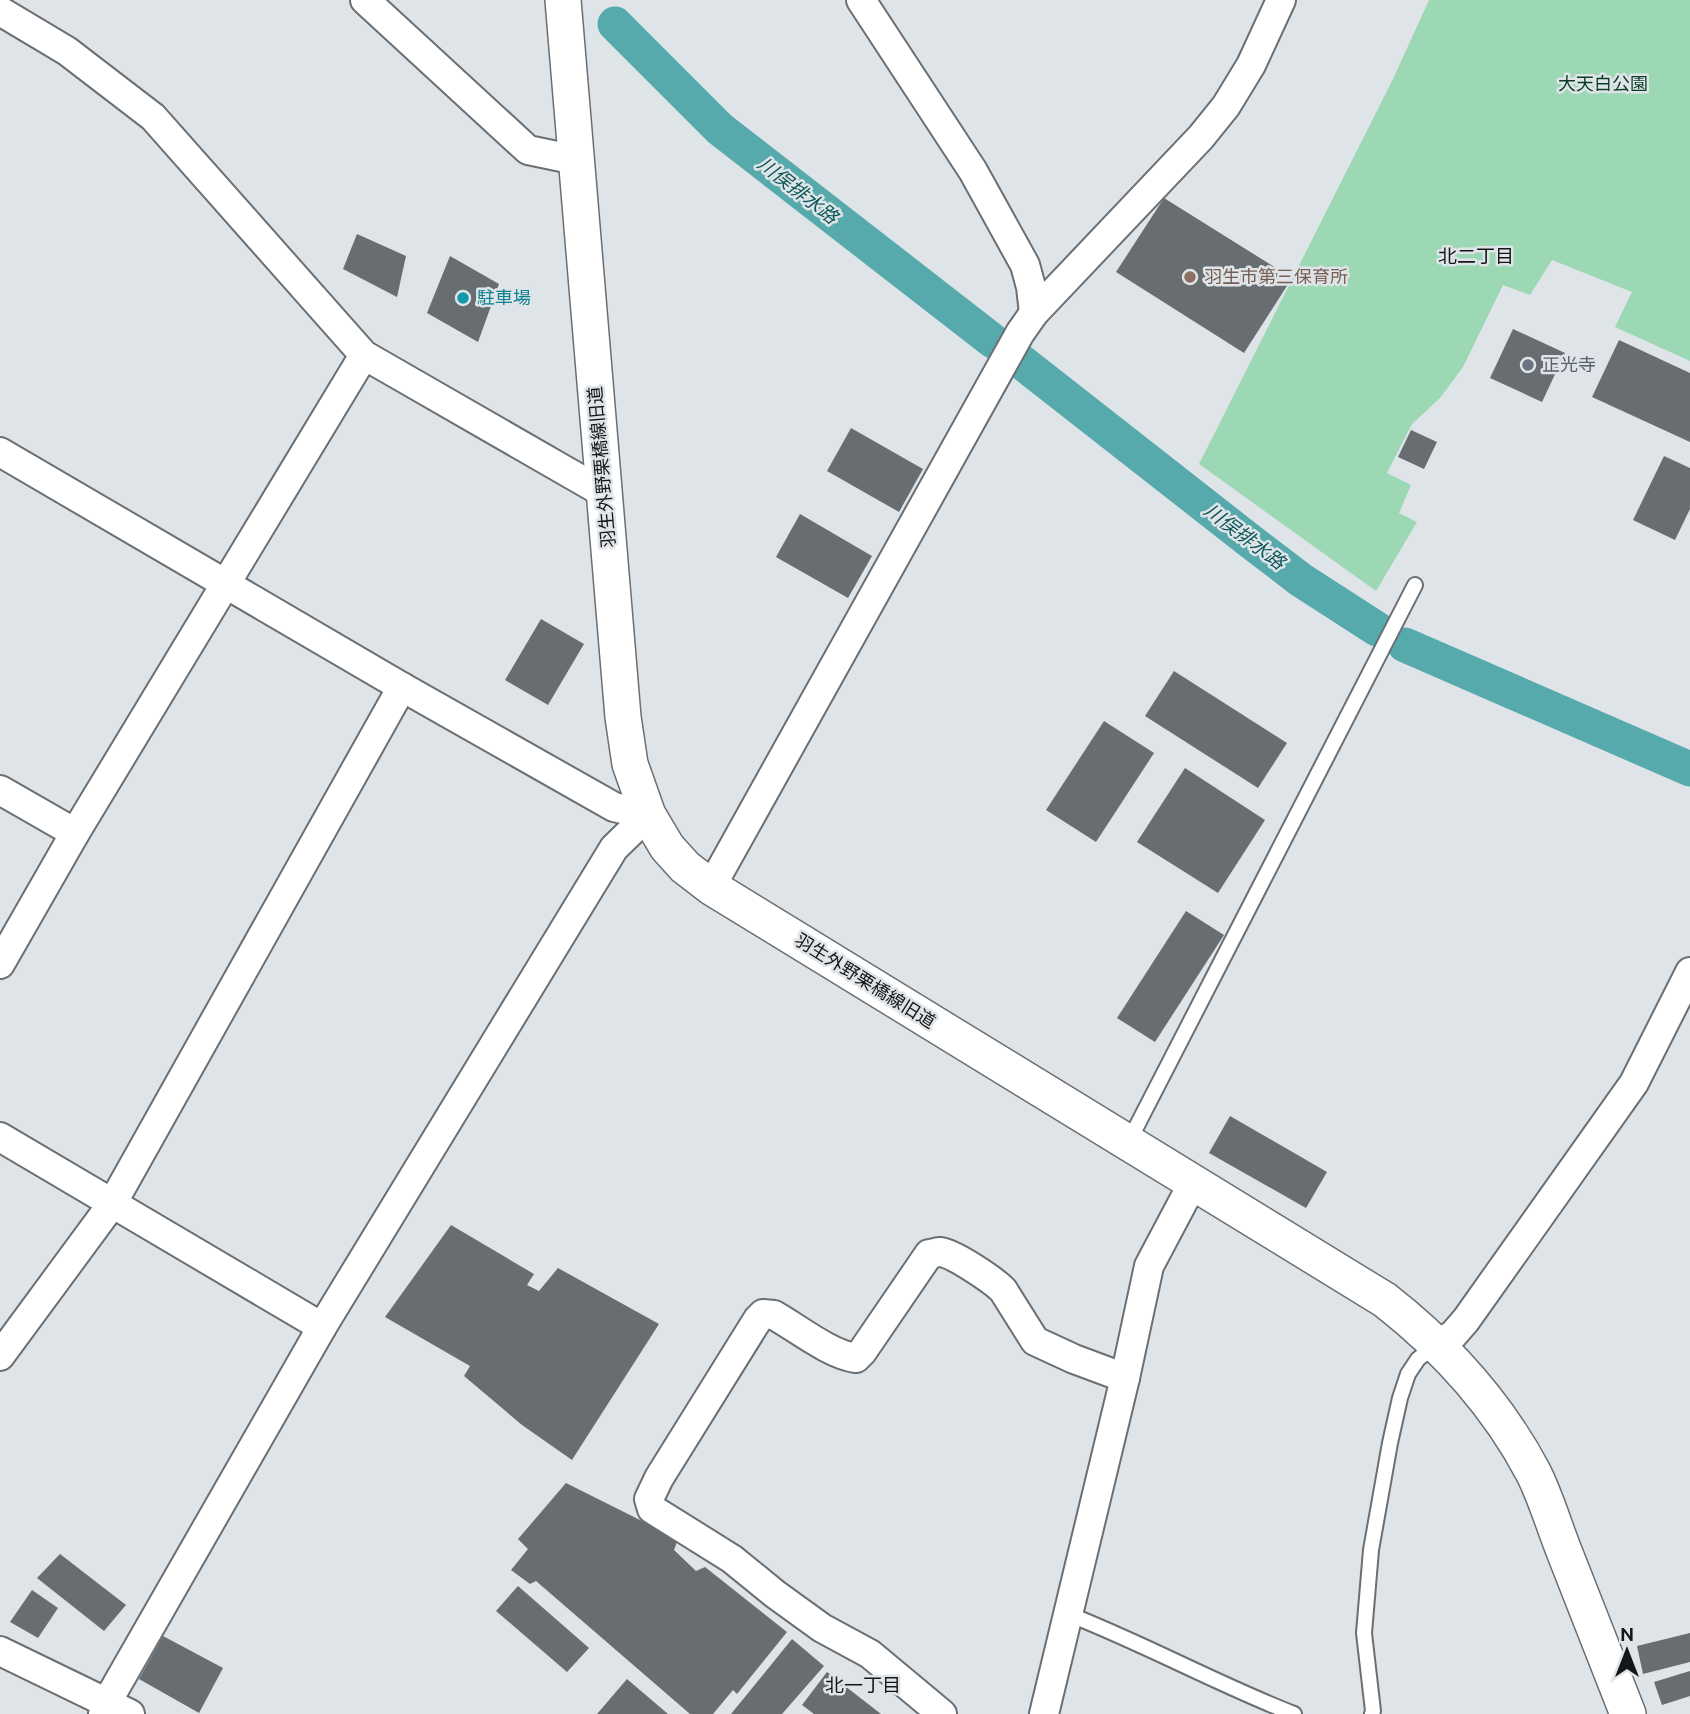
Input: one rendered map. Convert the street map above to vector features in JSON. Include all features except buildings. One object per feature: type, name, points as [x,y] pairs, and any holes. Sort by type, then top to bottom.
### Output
[{"type":"street","points":[[365,0],[528,150],[576,160]]},
{"type":"street","name":"羽生外野栗橋線旧道","points":[[563,0],[623,718],[630,764],[648,815],[667,847],[711,887],[1385,1300],[1411,1320],[1477,1388],[1534,1473],[1628,1714]]},
{"type":"street","points":[[861,0],[973,171],[1026,265],[1031,287],[1027,323]]},
{"type":"street","points":[[711,887],[1027,323],[1201,137],[1226,106],[1251,65],[1281,0]]},
{"type":"street","points":[[0,11],[67,51],[153,117],[364,355],[604,493]]},
{"type":"street","points":[[0,964],[75,834],[364,355]]},
{"type":"street","points":[[0,452],[402,687],[614,807],[648,815]]},
{"type":"street","points":[[0,1356],[113,1204],[402,687]]},
{"type":"street","points":[[0,790],[75,834]]},
{"type":"street","points":[[0,1651],[113,1710],[322,1327],[614,848],[648,815]]},
{"type":"street","points":[[1437,1344],[1453,1335],[1466,1320],[1634,1083],[1690,972]]},
{"type":"street","points":[[0,1137],[322,1327]]},
{"type":"street","points":[[1044,1714],[1125,1378],[1149,1266],[1193,1183]]},
{"type":"street","points":[[942,1714],[870,1654],[822,1628],[732,1559],[652,1509],[649,1499],[659,1478],[763,1314],[774,1315],[832,1350],[856,1358],[929,1254],[949,1254],[996,1283],[1035,1341],[1125,1378]]},
{"type":"lane","points":[[1128,1143],[1415,585]]},
{"type":"lane","points":[[1372,1714],[1364,1633],[1371,1550],[1400,1398],[1408,1374],[1418,1359],[1437,1344]]},
{"type":"lane","points":[[1068,1614],[1115,1632],[1255,1699],[1294,1714]]},
{"type":"green space","name":"大天白公園","points":[[1429,0],[1690,0],[1690,361],[1615,327],[1632,292],[1552,260],[1530,295],[1503,285],[1463,367],[1440,398],[1412,424],[1387,473],[1411,485],[1399,513],[1417,522],[1376,591],[1199,464],[1393,79]]},
{"type":"waterway","name":"川俣排水路","points":[[615,24],[720,129],[993,341]]},
{"type":"waterway","name":"川俣排水路","points":[[1019,360],[1301,580],[1377,629]]},
{"type":"waterway","name":"川俣排水路","points":[[1405,645],[1690,769]]},
{"type":"place","name":"羽生市第三保育所","points":[[1190,277]]},
{"type":"place","name":"駐車場","points":[[463,298]]},
{"type":"place","name":"正光寺","points":[[1528,365]]},
{"type":"district","name":"北二丁目","points":[[1476,256]]},
{"type":"district","name":"北一丁目","points":[[863,1685]]}]
